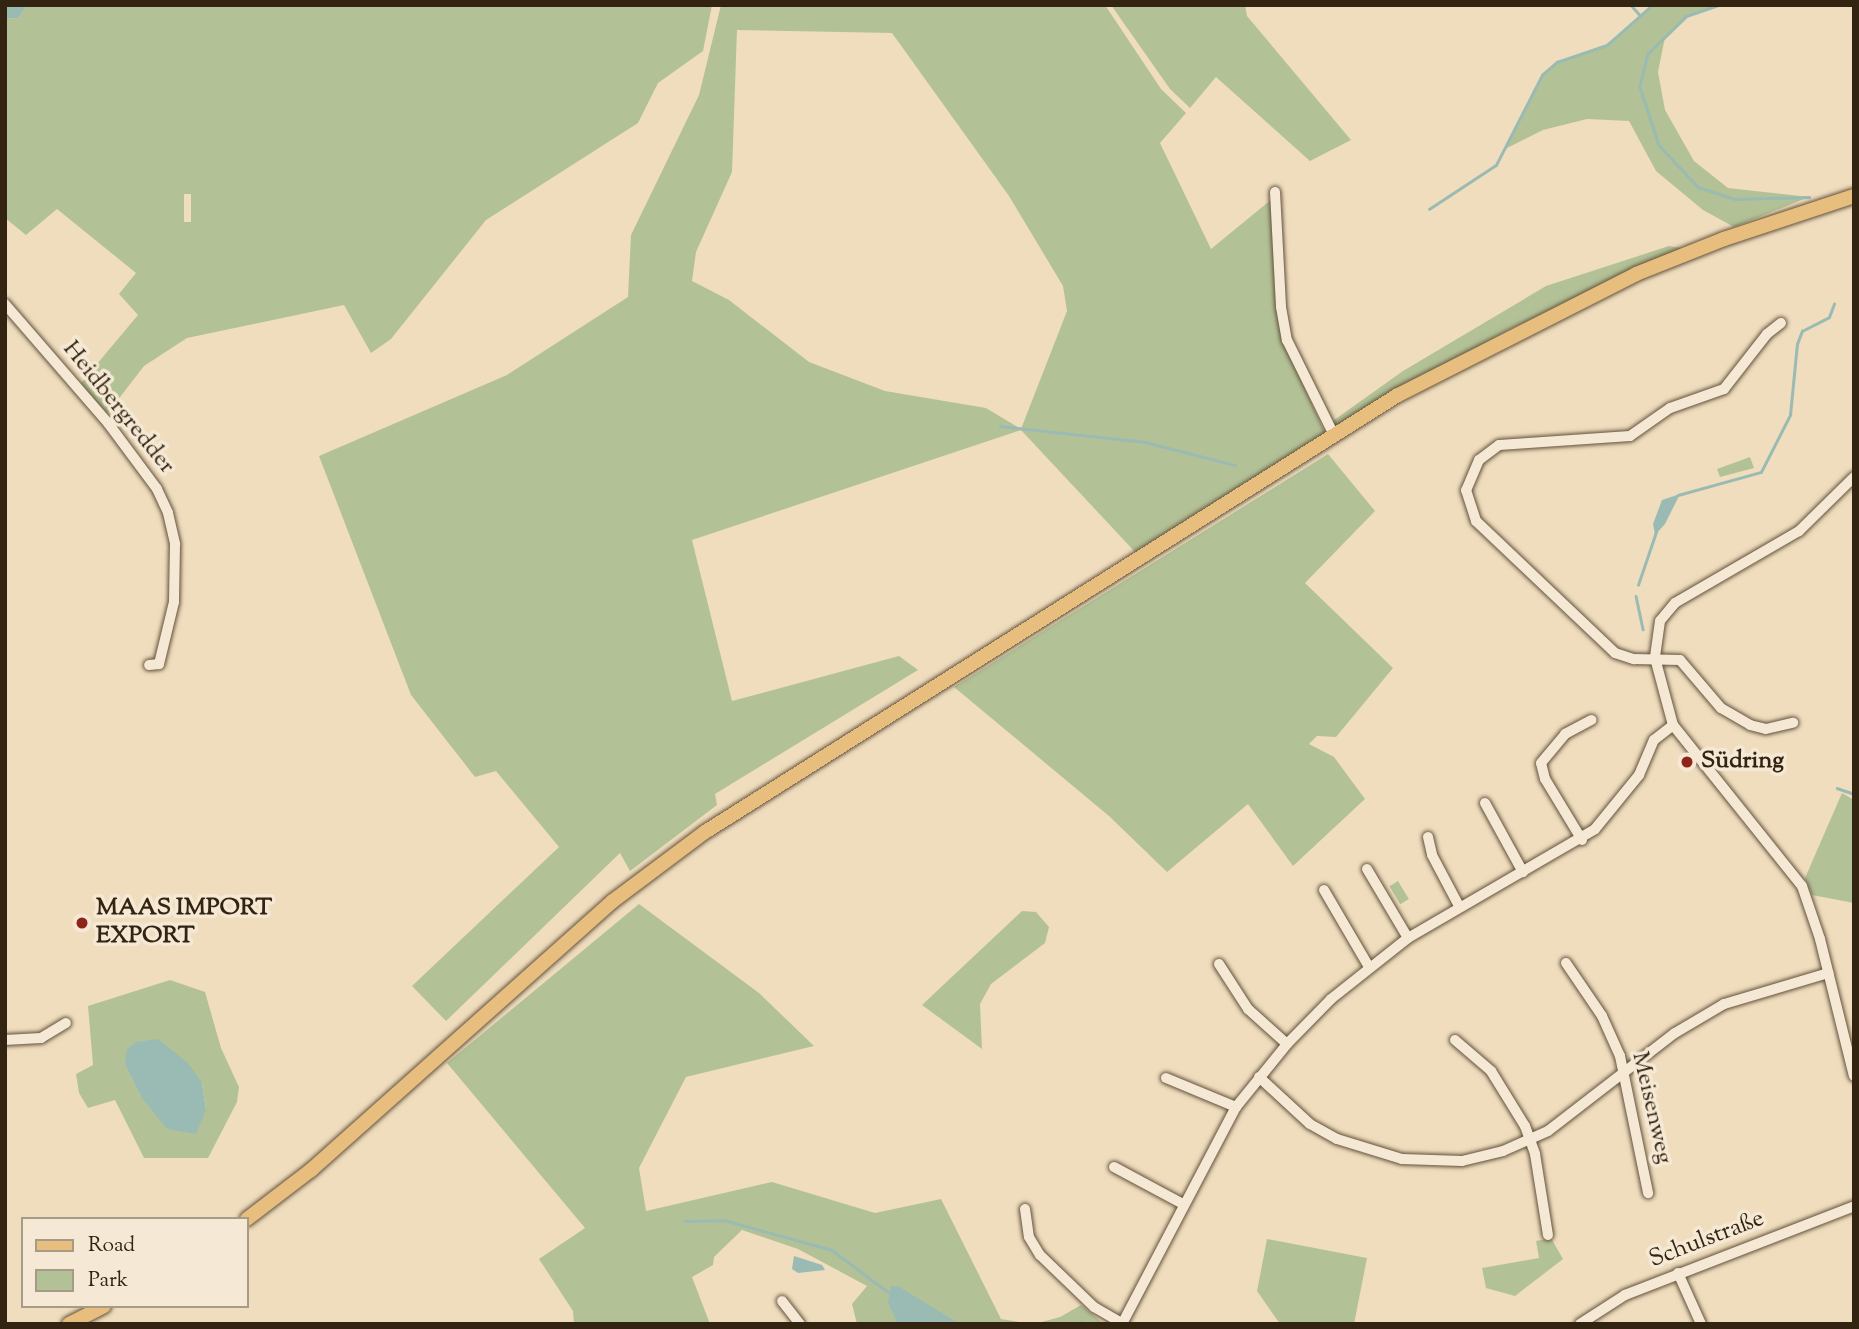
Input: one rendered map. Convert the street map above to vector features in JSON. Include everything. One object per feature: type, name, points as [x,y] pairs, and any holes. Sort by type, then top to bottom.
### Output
[{"type":"main road","points":[[248,1218],[311,1170],[612,901],[705,832],[1334,435],[1486,346],[1636,274],[1724,239],[1854,196]]},
{"type":"main road","points":[[69,1324],[100,1308]]},
{"type":"street","points":[[1275,192],[1281,307],[1287,340],[1298,371],[1334,435]]},
{"type":"street","name":"Heidbergredder","points":[[5,304],[108,423],[157,489],[168,513],[175,544],[174,603],[159,664],[149,665]]},
{"type":"street","points":[[1781,323],[1766,334],[1724,389],[1670,408],[1630,436],[1506,443],[1491,449],[1468,476],[1471,514],[1615,653],[1680,660],[1735,718],[1766,729],[1793,723]]},
{"type":"street","points":[[1854,477],[1799,531],[1675,603],[1660,621],[1655,658],[1673,725],[1802,887],[1828,973],[1854,1076]]},
{"type":"street","points":[[1582,840],[1545,779],[1541,763],[1565,734],[1591,720]]},
{"type":"street","points":[[1025,1209],[1029,1237],[1040,1255],[1094,1307],[1123,1324],[1183,1203],[1236,1107],[1287,1044],[1369,967],[1408,938],[1459,906],[1582,840],[1613,812],[1639,775],[1654,740],[1673,725]]},
{"type":"street","points":[[1485,803],[1523,872]]},
{"type":"street","points":[[1429,837],[1432,855],[1459,906]]},
{"type":"street","points":[[1367,869],[1408,938]]},
{"type":"street","points":[[1324,890],[1369,967]]},
{"type":"street","name":"Meisenweg","points":[[1566,963],[1602,1016],[1625,1071],[1648,1193]]},
{"type":"street","points":[[1219,964],[1248,1009],[1287,1044]]},
{"type":"street","points":[[1259,1077],[1310,1124],[1377,1154],[1418,1161],[1462,1161],[1531,1140],[1563,1120],[1675,1033],[1724,1004],[1828,973]]},
{"type":"street","points":[[5,1040],[41,1038],[66,1023]]},
{"type":"street","points":[[1455,1040],[1491,1071],[1531,1140],[1548,1235]]},
{"type":"street","points":[[1166,1078],[1236,1107]]},
{"type":"street","points":[[1114,1167],[1183,1203]]},
{"type":"street","name":"Schulstraße","points":[[1580,1324],[1625,1295],[1854,1206]]},
{"type":"street","points":[[1678,1273],[1701,1324]]},
{"type":"street","points":[[782,1301],[800,1324]]},
{"type":"green space","points":[[28,5],[712,5],[703,51],[658,83],[638,123],[486,220],[391,339],[371,353],[344,305],[187,338],[144,366],[107,414],[81,383],[138,315],[119,294],[136,273],[57,209],[26,235],[5,218],[5,19],[18,18]],"holes":[[[184,194],[191,194],[191,222],[184,222]]]},
{"type":"green space","points":[[721,5],[1105,5],[1161,89],[1186,113],[1160,143],[1211,249],[1272,199],[1282,338],[1325,433],[1135,552],[1021,430],[692,540],[732,701],[899,656],[918,670],[715,794],[717,805],[630,871],[620,853],[446,1021],[412,986],[559,847],[496,771],[475,777],[411,695],[319,456],[507,375],[628,297],[631,235],[699,95]],"holes":[[[737,30],[892,33],[1009,196],[1063,286],[1067,311],[1021,429],[986,408],[885,391],[809,362],[729,300],[692,281],[696,252],[732,172]]]},
{"type":"green space","points":[[1111,5],[1245,5],[1247,16],[1351,140],[1310,161],[1216,77],[1190,108],[1170,89]]},
{"type":"green space","points":[[1651,5],[1720,5],[1686,17],[1665,37],[1658,72],[1665,110],[1694,161],[1728,188],[1809,197],[1734,227],[1703,210],[1656,171],[1629,121],[1587,119],[1543,130],[1505,149],[1542,75],[1557,62],[1607,45]]},
{"type":"green space","points":[[1669,246],[1681,248],[1506,331],[1336,427],[1330,423],[1403,371],[1546,286]]},
{"type":"green space","points":[[1328,454],[1375,511],[1305,583],[1393,668],[1336,737],[1317,736],[1309,744],[1334,757],[1365,799],[1293,866],[1248,804],[1167,872],[1109,816],[954,687]]},
{"type":"green space","points":[[1750,457],[1754,468],[1720,477],[1717,469]]},
{"type":"green space","points":[[1842,793],[1854,800],[1854,903],[1812,895],[1805,878]]},
{"type":"green space","points":[[1398,881],[1409,899],[1400,904],[1389,886]]},
{"type":"green space","points":[[639,904],[759,993],[814,1046],[686,1077],[639,1168],[646,1211],[772,1182],[875,1213],[941,1199],[1001,1319],[1031,1324],[857,1324],[852,1304],[867,1286],[798,1249],[742,1230],[714,1257],[713,1265],[692,1277],[710,1324],[574,1324],[573,1311],[539,1259],[585,1228],[447,1063]]},
{"type":"green space","points":[[1022,911],[1036,912],[1049,927],[1045,943],[991,984],[980,1004],[982,1049],[922,1005]]},
{"type":"green space","points":[[170,980],[205,992],[221,1048],[239,1087],[237,1102],[208,1158],[144,1158],[115,1100],[88,1108],[79,1093],[76,1074],[93,1065],[88,1006]],"holes":[[[125,1065],[202,1083],[206,1110],[141,1097]]]},
{"type":"green space","points":[[1551,1238],[1563,1259],[1515,1296],[1486,1288],[1482,1268],[1539,1258],[1536,1241]]},
{"type":"green space","points":[[1267,1239],[1367,1258],[1354,1324],[1280,1324],[1257,1291]]},
{"type":"green space","points":[[1081,1305],[1104,1324],[1034,1324],[1060,1317]]},
{"type":"water","points":[[5,5],[28,5],[18,18],[5,19]]},
{"type":"water","points":[[1680,494],[1665,524],[1655,535],[1653,524],[1662,500]]},
{"type":"water","points":[[158,1039],[188,1063],[202,1083],[206,1110],[196,1134],[167,1129],[141,1097],[125,1065],[127,1049],[136,1042]]},
{"type":"water","points":[[794,1256],[822,1265],[825,1270],[798,1273],[792,1269]]},
{"type":"water","points":[[891,1286],[898,1286],[960,1324],[898,1324],[888,1303]]},
{"type":"waterway","points":[[1631,5],[1640,15]]},
{"type":"waterway","points":[[1720,5],[1686,17],[1648,54],[1640,87],[1659,145],[1698,187],[1735,199],[1809,197]]},
{"type":"waterway","points":[[1429,209],[1496,165],[1542,75],[1557,62],[1607,45],[1649,8]]},
{"type":"waterway","points":[[1678,495],[1761,472],[1790,415],[1797,344],[1802,331],[1829,317],[1834,304]]},
{"type":"waterway","points":[[1000,426],[1145,442],[1235,465]]},
{"type":"waterway","points":[[1638,585],[1656,532]]},
{"type":"waterway","points":[[1636,596],[1643,629]]},
{"type":"waterway","points":[[1837,788],[1854,794]]},
{"type":"waterway","points":[[685,1221],[724,1220],[832,1250],[888,1292]]},
{"type":"place","name":"Südring","points":[[1687,762]]},
{"type":"place","name":"MAAS IMPORT EXPORT","points":[[82,923]]}]
